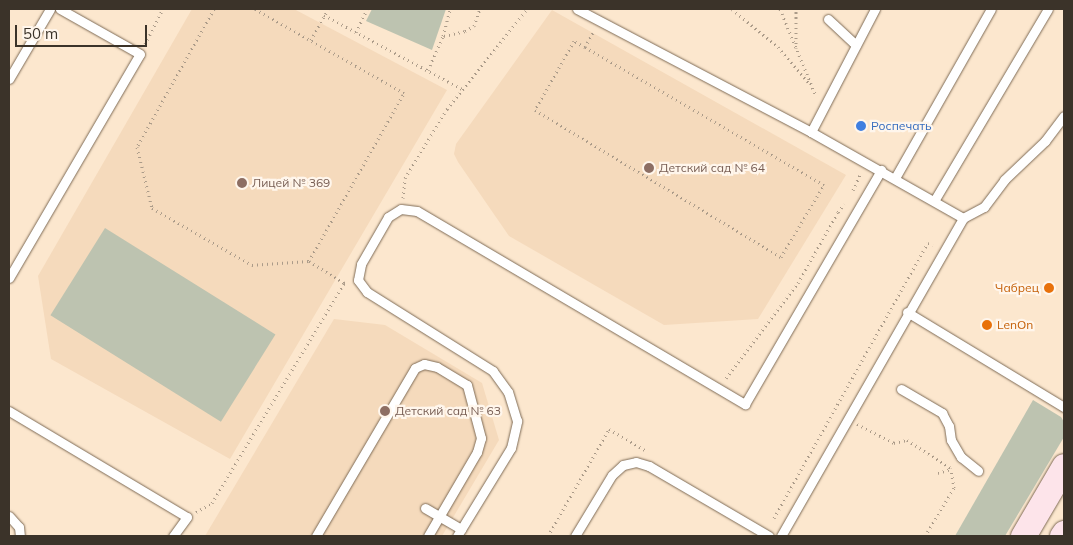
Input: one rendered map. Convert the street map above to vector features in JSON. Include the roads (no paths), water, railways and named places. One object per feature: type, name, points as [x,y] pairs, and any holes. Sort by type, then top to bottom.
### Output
[{"type":"main road","points":[[1023,536],[1064,466]]},
{"type":"lane","points":[[9,79],[50,9]]},
{"type":"lane","points":[[9,278],[140,54],[60,9]]},
{"type":"lane","points":[[577,9],[811,132],[963,218]]},
{"type":"lane","points":[[811,132],[875,9]]},
{"type":"lane","points":[[895,178],[991,9]]},
{"type":"lane","points":[[934,201],[1048,9]]},
{"type":"lane","points":[[828,19],[856,45]]},
{"type":"lane","points":[[781,536],[907,312],[963,218],[984,207],[1004,180],[1045,141],[1064,116]]},
{"type":"lane","points":[[425,508],[440,516],[459,533],[511,448],[517,421],[508,392],[493,371],[367,292],[358,280],[361,264],[388,217],[401,209],[417,212],[744,404],[881,170]]},
{"type":"lane","points":[[907,312],[1064,408]]},
{"type":"lane","points":[[316,536],[415,368],[424,364],[437,366],[467,385],[481,438],[477,452],[428,536]]},
{"type":"lane","points":[[901,389],[942,413],[948,426],[950,440],[961,458],[978,471]]},
{"type":"lane","points":[[9,411],[187,517],[173,536]]},
{"type":"lane","points":[[575,536],[612,475],[622,465],[636,462],[649,466],[769,536]]},
{"type":"lane","points":[[9,516],[19,527],[20,536]]},
{"type":"place","name":"Роспечать","points":[[861,126]]},
{"type":"place","name":"Детский сад № 64","points":[[649,168]]},
{"type":"place","name":"Лицей № 369","points":[[242,183]]},
{"type":"place","name":"Чабрец","points":[[1049,288]]},
{"type":"place","name":"LenOn","points":[[987,325]]},
{"type":"place","name":"Детский сад № 63","points":[[385,411]]}]
